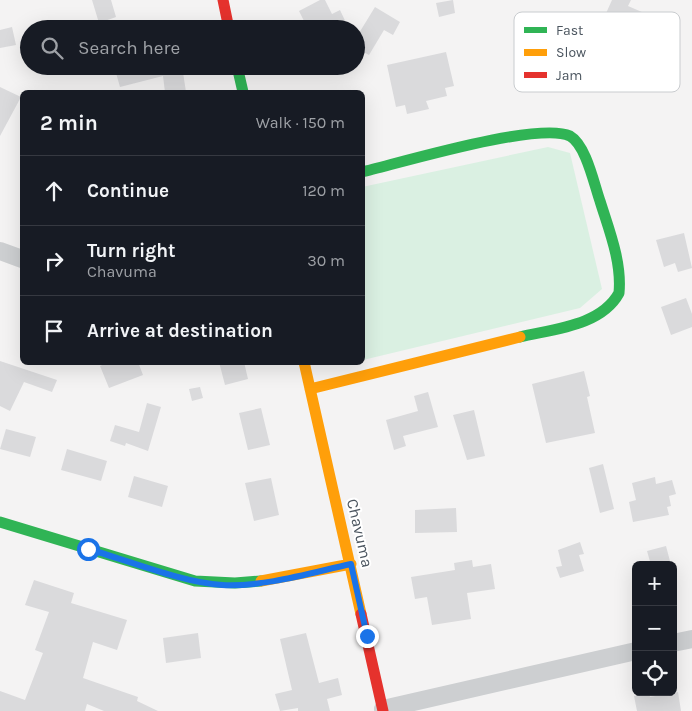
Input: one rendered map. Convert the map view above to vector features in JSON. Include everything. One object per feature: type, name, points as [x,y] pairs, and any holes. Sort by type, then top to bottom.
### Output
[{"type":"street","points":[[223,0],[227,20]]},
{"type":"street","points":[[239,75],[243,90]]},
{"type":"street","points":[[310,389],[583,322],[604,310],[619,292],[619,270],[587,161],[578,145],[570,136],[554,132],[518,136],[365,171]]},
{"type":"street","points":[[0,251],[20,258]]},
{"type":"street","name":"Chavuma","points":[[305,365],[383,710]]},
{"type":"street","points":[[0,522],[195,580],[222,585],[254,583],[351,564]]},
{"type":"street","points":[[677,642],[692,639]]},
{"type":"street","points":[[383,710],[632,653]]},
{"type":"green space","points":[[548,147],[570,153],[602,289],[580,308],[365,360],[365,186]]},
{"type":"building","points":[[92,0],[111,0],[116,17],[108,20],[98,20]]},
{"type":"building","points":[[320,0],[325,0],[332,14],[340,10],[345,20],[304,20],[299,11]]},
{"type":"building","points":[[453,0],[455,13],[439,17],[436,3]]},
{"type":"building","points":[[612,0],[631,0],[628,6],[642,12],[607,12]]},
{"type":"building","points":[[375,7],[400,22],[393,35],[384,30],[369,55],[365,53],[365,23]]},
{"type":"building","points":[[12,27],[16,45],[0,48],[0,30]]},
{"type":"building","points":[[446,52],[454,86],[445,88],[447,96],[426,101],[429,109],[407,114],[405,105],[396,107],[387,65]]},
{"type":"building","points":[[117,75],[183,75],[186,90],[165,90],[163,76],[120,87]]},
{"type":"building","points":[[0,87],[20,97],[20,99],[0,136]]},
{"type":"building","points":[[684,233],[692,268],[678,272],[675,263],[664,267],[656,240]]},
{"type":"building","points":[[686,298],[692,314],[692,327],[671,335],[661,307]]},
{"type":"building","points":[[0,361],[57,380],[52,392],[24,382],[10,411],[0,406]]},
{"type":"building","points":[[139,365],[143,375],[109,388],[100,366]]},
{"type":"building","points":[[220,365],[245,365],[248,379],[225,385]]},
{"type":"building","points":[[584,371],[590,396],[587,397],[595,433],[546,443],[532,384]]},
{"type":"building","points":[[200,387],[203,398],[192,401],[189,389]]},
{"type":"building","points":[[428,392],[438,427],[403,436],[406,446],[394,450],[386,420],[418,411],[414,396]]},
{"type":"building","points":[[147,403],[161,407],[148,451],[126,443],[125,446],[110,441],[115,425],[139,432]]},
{"type":"building","points":[[261,408],[270,445],[248,450],[239,413]]},
{"type":"building","points":[[474,410],[485,456],[467,460],[453,415]]},
{"type":"building","points":[[6,429],[36,437],[30,457],[0,449]]},
{"type":"building","points":[[67,449],[107,461],[101,481],[61,470]]},
{"type":"building","points":[[603,464],[614,509],[600,513],[589,468]]},
{"type":"building","points":[[134,476],[168,486],[162,507],[128,497]]},
{"type":"building","points":[[655,477],[656,484],[672,480],[676,494],[669,496],[671,506],[667,507],[669,515],[633,522],[629,502],[636,500],[632,483]]},
{"type":"building","points":[[271,478],[279,515],[254,521],[245,483]]},
{"type":"building","points":[[456,508],[457,532],[415,533],[415,510]]},
{"type":"building","points":[[580,542],[584,554],[579,555],[584,571],[560,578],[556,567],[562,566],[558,550]]},
{"type":"building","points":[[666,546],[670,561],[650,561],[647,551]]},
{"type":"building","points":[[472,560],[473,567],[491,564],[495,589],[467,593],[471,619],[432,625],[427,597],[415,599],[411,577],[455,570],[454,563]]},
{"type":"building","points":[[34,580],[74,593],[71,603],[127,620],[117,650],[93,642],[83,678],[138,697],[137,701],[158,711],[104,711],[87,704],[85,711],[0,711],[0,691],[25,700],[43,653],[35,650],[49,612],[25,605]]},
{"type":"building","points":[[198,633],[201,658],[166,663],[163,638]]},
{"type":"building","points":[[306,633],[319,683],[338,678],[342,695],[327,699],[330,711],[298,711],[298,708],[280,711],[275,694],[292,690],[280,639]]},
{"type":"building","points":[[677,692],[681,711],[637,711],[634,696],[677,696]]},
{"type":"traffic: fast","points":[[239,75],[243,90]]},
{"type":"traffic: fast","points":[[365,171],[501,138],[554,133],[570,136],[576,141],[589,166],[611,235],[619,270],[619,293],[601,313],[588,319],[561,328],[520,337]]},
{"type":"traffic: fast","points":[[0,522],[195,581],[235,583],[261,581]]},
{"type":"traffic: slow","points":[[310,389],[520,337]]},
{"type":"traffic: slow","points":[[305,365],[361,614]]},
{"type":"traffic: slow","points":[[261,581],[351,564]]},
{"type":"traffic: jam","points":[[223,0],[227,20]]},
{"type":"traffic: jam","points":[[361,614],[383,711]]},
{"type":"route","points":[[88,549],[195,580],[222,585],[254,583],[351,564],[367,636]]}]
